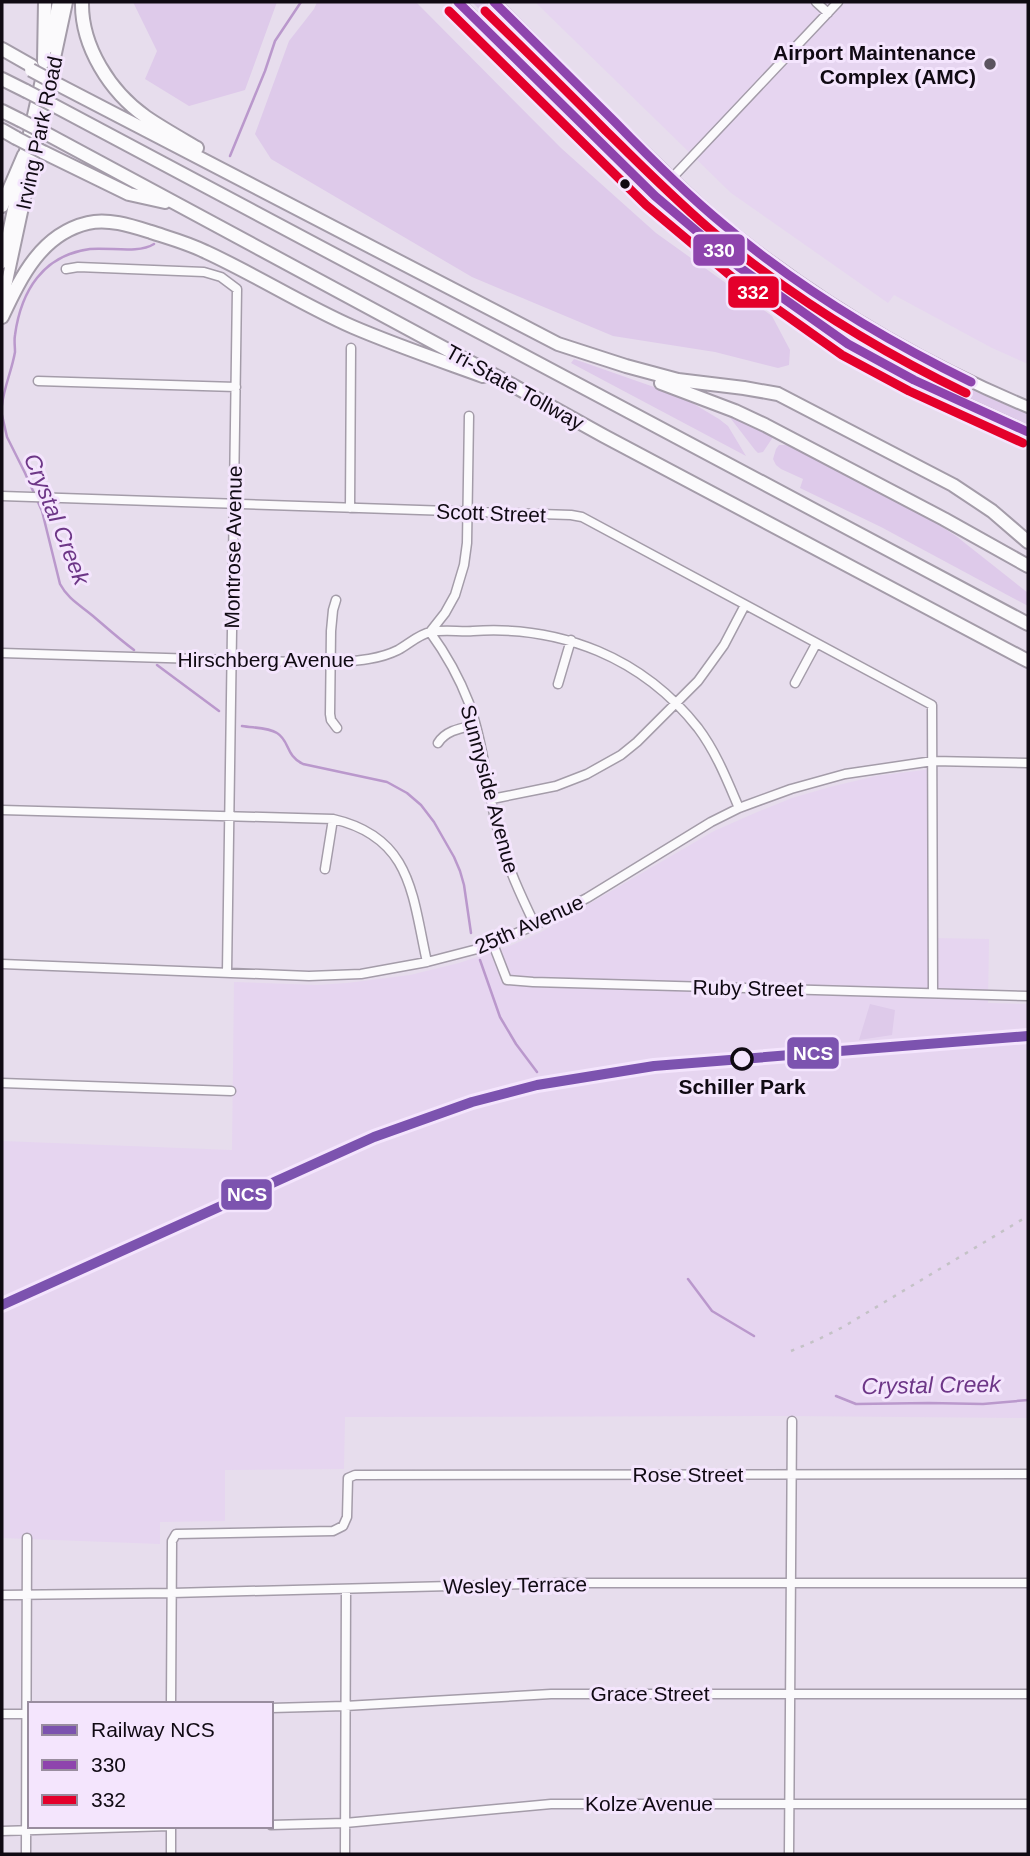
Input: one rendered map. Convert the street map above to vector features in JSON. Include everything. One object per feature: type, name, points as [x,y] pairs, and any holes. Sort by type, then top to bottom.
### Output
[{"type":"highway","points":[[36,66],[45,2]]},
{"type":"highway","points":[[82,2],[89,41],[100,66],[113,86],[130,104],[145,117],[311,210],[327,223]]},
{"type":"highway","points":[[2,49],[36,66],[88,101],[507,319],[587,359],[735,411],[944,519],[1028,566]]},
{"type":"highway","points":[[2,55],[36,66]]},
{"type":"highway","name":"Tri-State Tollway","points":[[2,79],[1028,624]]},
{"type":"highway","name":"Tri-State Tollway","points":[[2,111],[1028,662]]},
{"type":"highway","points":[[2,131],[129,194],[178,205]]},
{"type":"highway","points":[[2,206],[24,155]]},
{"type":"highway","points":[[2,317],[27,267],[44,247],[76,227],[108,222],[128,225],[189,244],[352,327],[521,390]]},
{"type":"highway","points":[[572,350],[678,380],[778,394],[953,485],[992,511],[1028,542]]},
{"type":"main road","name":"Irving Park Road","points":[[2,263],[24,155],[36,66],[58,2]]},
{"type":"main road","name":"Irving Park Road","points":[[2,305],[67,2]]},
{"type":"main road","points":[[458,2],[655,195],[739,267],[848,344],[914,380],[1028,432]]},
{"type":"main road","points":[[494,2],[672,178],[728,228],[829,303],[893,342],[951,373],[1028,407]]},
{"type":"street","points":[[816,2],[828,13]]},
{"type":"street","points":[[655,195],[838,2]]},
{"type":"street","name":"Montrose Avenue","points":[[66,269],[78,267],[204,272],[221,277],[237,289],[226,972]]},
{"type":"street","points":[[350,508],[351,348]]},
{"type":"street","points":[[38,381],[236,387]]},
{"type":"street","points":[[430,632],[445,613],[461,579],[467,543],[468,415]]},
{"type":"street","name":"Scott Street","points":[[2,496],[582,517],[932,705],[933,761]]},
{"type":"street","points":[[336,600],[331,631],[330,714],[337,728]]},
{"type":"street","points":[[492,799],[556,786],[604,765],[637,742],[676,704],[713,662],[745,605]]},
{"type":"street","name":"Hirschberg Avenue","points":[[2,653],[331,663],[363,661],[396,651],[430,632],[516,630],[552,635],[571,640],[627,666],[663,691],[698,729],[719,761],[739,808]]},
{"type":"street","name":"Sunnyside Avenue","points":[[430,632],[453,667],[469,703],[498,833],[507,862],[535,925]]},
{"type":"street","points":[[558,684],[571,640]]},
{"type":"street","points":[[794,683],[816,644]]},
{"type":"street","points":[[438,743],[450,732],[475,724]]},
{"type":"street","points":[[933,761],[933,993]]},
{"type":"street","name":"25th Avenue","points":[[2,964],[309,976],[361,974],[427,962],[493,944],[535,925],[587,898],[687,836],[739,808],[791,789],[845,774],[933,761],[1028,762]]},
{"type":"street","points":[[2,810],[333,819],[348,822],[374,835],[399,861],[408,881],[427,962]]},
{"type":"street","points":[[325,869],[333,819]]},
{"type":"street","name":"Ruby Street","points":[[493,944],[507,980],[1028,996]]},
{"type":"street","points":[[2,1083],[231,1091]]},
{"type":"street","points":[[789,1854],[792,1421]]},
{"type":"street","name":"Rose Street","points":[[172,1593],[172,1541],[176,1534],[333,1531],[343,1526],[347,1517],[348,1478],[355,1475],[1028,1474]]},
{"type":"street","points":[[26,1854],[27,1538]]},
{"type":"street","name":"Wesley Terrace","points":[[2,1595],[565,1583],[1028,1583]]},
{"type":"street","points":[[345,1854],[346,1589]]},
{"type":"street","points":[[171,1702],[172,1593]]},
{"type":"street","name":"Grace Street","points":[[273,1707],[345,1706],[551,1694],[1028,1694]]},
{"type":"street","points":[[2,1714],[28,1714]]},
{"type":"street","name":"Kolze Avenue","points":[[273,1825],[345,1824],[551,1804],[1028,1804]]},
{"type":"street","points":[[2,1831],[98,1828]]},
{"type":"street","points":[[171,1828],[171,1854]]},
{"type":"shaded area","points":[[133,2],[277,2],[245,90],[189,106],[145,79],[157,51]]},
{"type":"shaded area","points":[[317,2],[416,2],[561,148],[656,233],[772,316],[790,350],[789,365],[778,368],[715,352],[613,336],[472,277],[271,159],[255,134],[289,41]]},
{"type":"shaded area","points":[[472,2],[484,2],[563,81],[562,83],[502,32]]},
{"type":"shaded area","points":[[535,2],[1028,2],[1028,364],[992,348],[894,295],[888,303],[731,193]]},
{"type":"shaded area","points":[[681,199],[763,263],[847,321],[935,372],[1028,414],[1028,424],[947,388],[831,323],[758,272],[705,230],[688,213]]},
{"type":"shaded area","points":[[574,359],[674,394],[694,404],[728,426],[746,456],[571,363]]},
{"type":"shaded area","points":[[728,415],[773,437],[763,452],[758,453],[755,450]]},
{"type":"shaded area","points":[[779,445],[799,450],[801,448],[933,521],[1028,593],[1028,606],[881,527],[800,488],[803,479],[781,469],[773,459]]},
{"type":"shaded area","points":[[932,769],[932,938],[989,939],[988,1003],[1028,1004],[1028,1418],[345,1417],[344,1469],[225,1470],[225,1521],[160,1522],[160,1544],[2,1538],[2,1141],[232,1150],[234,982],[317,985],[347,983],[410,975],[459,963],[505,948],[541,932],[714,831],[755,813],[830,787],[876,776]]},
{"type":"shaded area","points":[[870,1004],[895,1010],[892,1035],[859,1040]]},
{"type":"waterway","name":"Crystal Creek","points":[[230,156],[275,41],[301,2]]},
{"type":"waterway","name":"Crystal Creek","points":[[2,405],[15,352],[18,319],[29,290],[47,267],[59,259],[90,249],[140,249],[154,244]]},
{"type":"waterway","name":"Crystal Creek","points":[[2,415],[7,437],[42,511],[60,584],[75,602],[134,650]]},
{"type":"waterway","name":"Crystal Creek","points":[[157,665],[219,711]]},
{"type":"waterway","name":"Crystal Creek","points":[[242,726],[277,733],[293,756],[303,764],[387,782],[421,805],[434,822],[460,871],[471,933]]},
{"type":"waterway","name":"Crystal Creek","points":[[480,960],[500,1017],[537,1072]]},
{"type":"waterway","name":"Crystal Creek","points":[[688,1279],[712,1311],[754,1336]]},
{"type":"waterway","name":"Crystal Creek","points":[[836,1396],[856,1404],[983,1404],[1028,1400]]},
{"type":"railway","points":[[791,1351],[843,1327],[1028,1216]]},
{"type":"rail line","name":"NCS","points":[[2,1305],[374,1137],[472,1102],[537,1085],[654,1066],[1028,1036]]},
{"type":"transit line","name":"330","points":[[458,2],[655,196],[739,267],[848,344],[914,380],[1028,432]]},
{"type":"transit line","name":"330","points":[[494,2],[668,175],[753,248],[843,311],[971,382]]},
{"type":"transit line","name":"332","points":[[449,11],[646,205],[732,277],[842,355],[909,391],[1023,443]]},
{"type":"transit line","name":"332","points":[[485,11],[661,185],[719,237],[838,322],[966,393]]},
{"type":"place","name":"Airport Maintenance Complex (AMC)","points":[[990,64]]},
{"type":"place","name":"Schiller Park","points":[[742,1059]]}]
